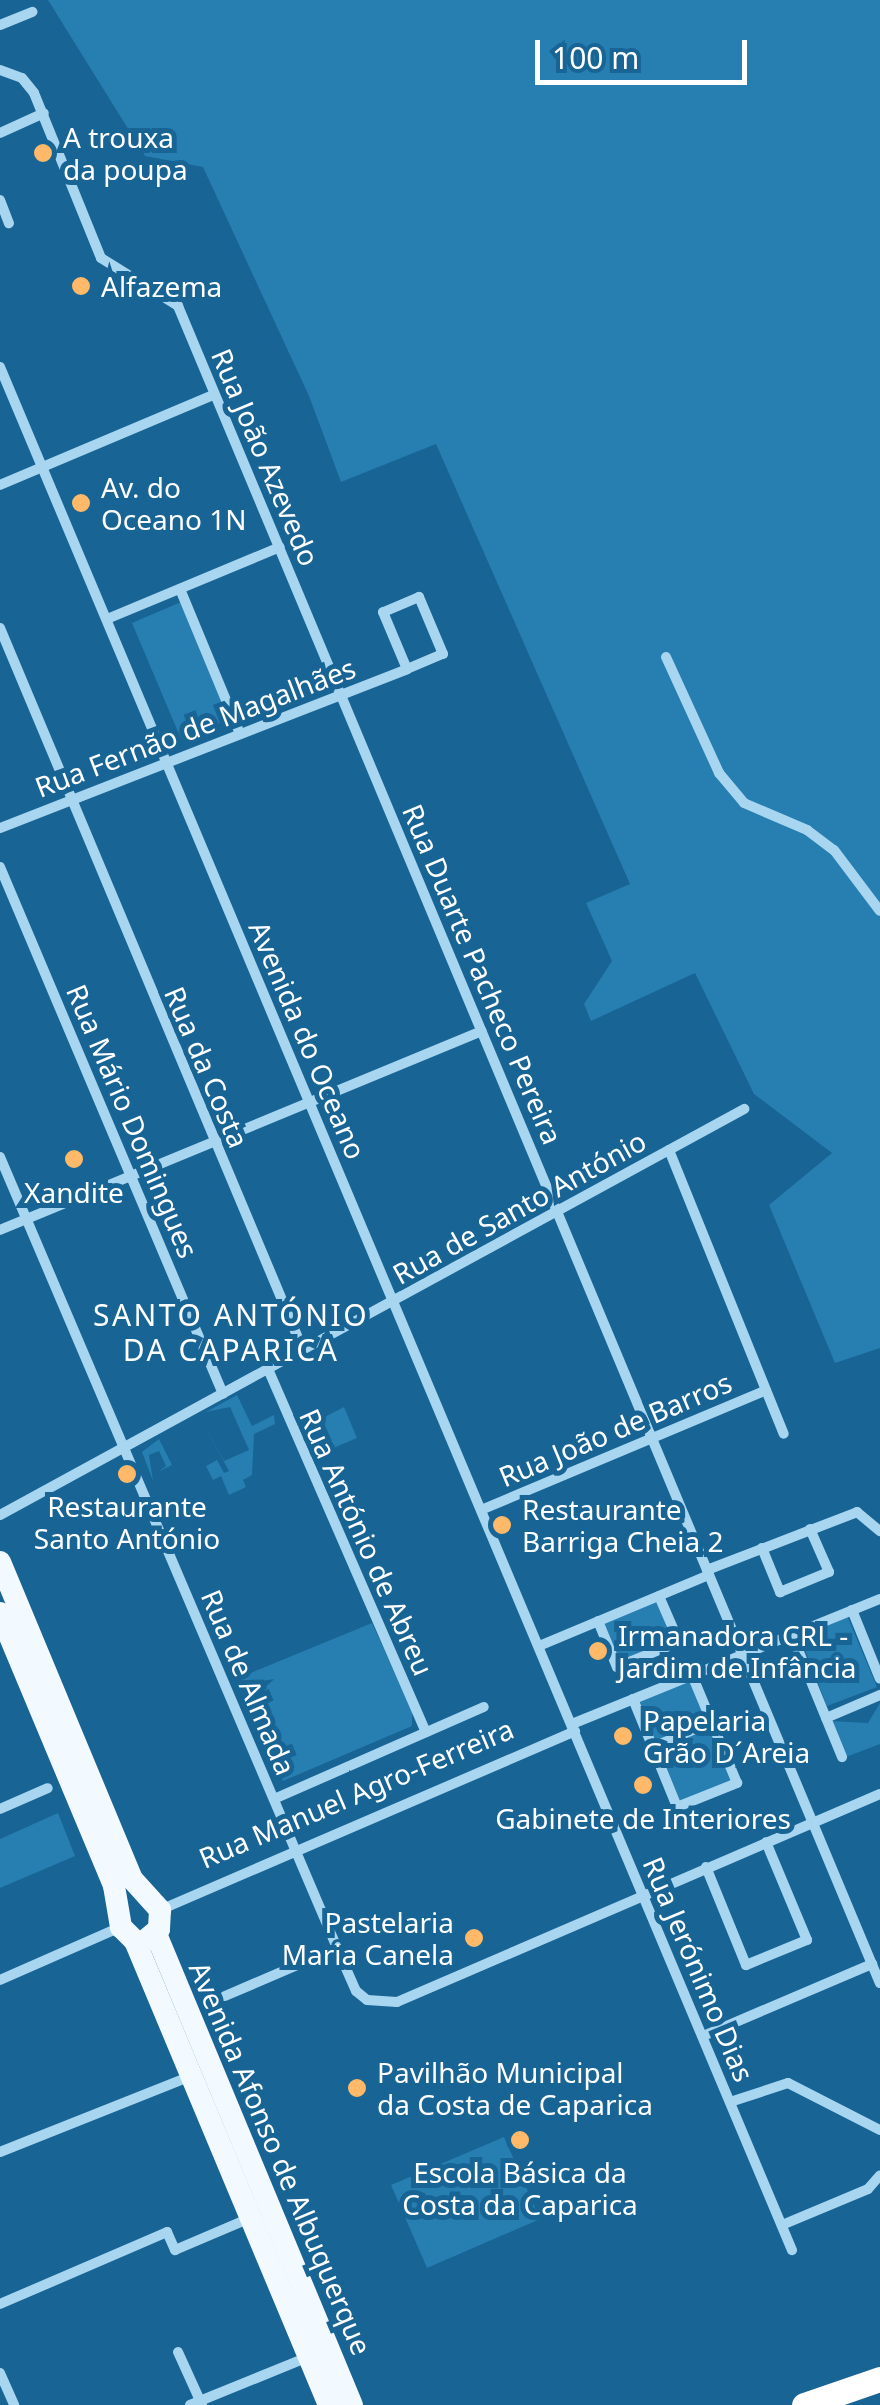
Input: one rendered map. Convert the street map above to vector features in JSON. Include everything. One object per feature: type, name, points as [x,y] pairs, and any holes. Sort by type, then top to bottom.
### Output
[{"type":"highway","points":[[804,2405],[880,2378]]},
{"type":"main road","name":"Avenida Afonso de Albuquerque","points":[[0,1562],[132,1879],[140,1921],[192,2076],[329,2405]]},
{"type":"main road","name":"Avenida Afonso de Albuquerque","points":[[0,1614],[140,1921],[352,2405]]},
{"type":"street","points":[[0,25],[33,12]]},
{"type":"street","name":"Rua João Azevedo","points":[[0,70],[22,78],[44,114],[101,258],[172,297],[342,694]]},
{"type":"street","points":[[0,133],[44,114]]},
{"type":"street","points":[[0,200],[10,223]]},
{"type":"street","name":"Avenida do Oceano","points":[[0,367],[5,392],[44,466],[574,1728]]},
{"type":"street","points":[[0,484],[214,395]]},
{"type":"street","points":[[107,619],[280,547]]},
{"type":"street","points":[[180,589],[240,734]]},
{"type":"street","name":"Rua Fernão de Magalhães","points":[[0,828],[407,669],[442,654],[419,597],[383,612],[407,669]]},
{"type":"street","name":"Rua da Costa","points":[[0,628],[303,1350]]},
{"type":"street","points":[[666,657],[719,773],[744,804],[807,830],[834,850],[880,912]]},
{"type":"street","points":[[0,666],[13,660]]},
{"type":"street","name":"Rua Duarte Pacheco Pereira","points":[[342,694],[880,1982]]},
{"type":"street","name":"Rua Mário Domingues","points":[[0,867],[134,1175],[223,1394]]},
{"type":"street","points":[[0,1230],[482,1031]]},
{"type":"street","name":"Rua de Santo António","points":[[0,1515],[744,1110]]},
{"type":"street","points":[[669,1150],[784,1434]]},
{"type":"street","name":"Rua de Almada","points":[[0,1157],[356,1991],[382,2004],[397,2002],[643,1893]]},
{"type":"street","name":"Rua António de Abreu","points":[[268,1370],[426,1732]]},
{"type":"street","name":"Rua João de Barros","points":[[481,1510],[766,1390]]},
{"type":"street","points":[[539,1646],[762,1548],[857,1512],[880,1530]]},
{"type":"street","points":[[762,1548],[780,1592],[829,1572],[810,1529]]},
{"type":"street","points":[[598,1621],[617,1667],[632,1661],[679,1642],[660,1596]]},
{"type":"street","name":"Rua Manuel Agro-Ferreira","points":[[0,1980],[297,1852],[633,1699],[880,1599]]},
{"type":"street","points":[[852,1610],[880,1679]]},
{"type":"street","points":[[792,1634],[842,1757]]},
{"type":"street","points":[[633,1699],[678,1808],[736,1784],[692,1675]]},
{"type":"street","points":[[826,1718],[880,1696]]},
{"type":"street","points":[[274,1799],[484,1706]]},
{"type":"street","points":[[653,1746],[712,1722]]},
{"type":"street","name":"Rua Jerónimo Dias","points":[[574,1728],[792,2250]]},
{"type":"street","points":[[0,1808],[48,1788]]},
{"type":"street","points":[[643,1893],[880,1794]]},
{"type":"street","points":[[706,1867],[746,1965],[807,1940],[766,1842]]},
{"type":"street","points":[[225,1996],[337,1948]]},
{"type":"street","points":[[703,2036],[872,1964]]},
{"type":"street","points":[[0,2152],[192,2076]]},
{"type":"street","points":[[730,2102],[788,2083],[880,2130]]},
{"type":"street","points":[[782,2225],[868,2190],[880,2176]]},
{"type":"street","points":[[0,2304],[167,2232],[175,2250],[251,2218]]},
{"type":"street","points":[[178,2352],[197,2404],[308,2357]]},
{"type":"street","points":[[1,2376],[14,2405]]},
{"type":"shaded area","points":[[48,0],[880,0],[880,1348],[835,1363],[769,1205],[832,1153],[754,1094],[695,973],[591,1021],[584,1004],[612,961],[586,903],[630,884],[436,444],[341,482],[309,396],[203,167],[145,156]]},
{"type":"shaded area","points":[[181,602],[230,719],[181,739],[132,623]]},
{"type":"shaded area","points":[[237,1395],[252,1426],[274,1415],[275,1424],[254,1434],[252,1475],[243,1480],[246,1487],[229,1495],[221,1476],[213,1480],[206,1466],[217,1460],[224,1473],[229,1471],[199,1416],[224,1461],[249,1450],[230,1407],[206,1412]]},
{"type":"shaded area","points":[[344,1407],[357,1438],[319,1454],[307,1426]]},
{"type":"shaded area","points":[[159,1439],[172,1465],[158,1472],[166,1466],[159,1451],[149,1455],[153,1481],[142,1452]]},
{"type":"shaded area","points":[[659,1596],[679,1642],[617,1667],[598,1621]]},
{"type":"shaded area","points":[[846,1613],[877,1687],[827,1706],[798,1632]]},
{"type":"shaded area","points":[[372,1623],[412,1711],[412,1726],[283,1781],[236,1679]]},
{"type":"shaded area","points":[[692,1675],[737,1783],[677,1807],[633,1699]]},
{"type":"shaded area","points":[[880,1703],[880,1744],[846,1757],[831,1721],[868,1723]]},
{"type":"shaded area","points":[[58,1813],[75,1856],[0,1888],[0,1839]]},
{"type":"shaded area","points":[[504,2137],[540,2219],[427,2268],[391,2185]]},
{"type":"place","name":"A trouxa da poupa","points":[[43,153]]},
{"type":"place","name":"Alfazema","points":[[81,286]]},
{"type":"place","name":"Av. do Oceano 1N","points":[[81,503]]},
{"type":"place","name":"Xandite","points":[[74,1159]]},
{"type":"place","name":"Restaurante Santo António","points":[[127,1474]]},
{"type":"place","name":"Restaurante Barriga Cheia 2","points":[[502,1525]]},
{"type":"place","name":"Irmanadora CRL - Jardim de Infância","points":[[598,1651]]},
{"type":"place","name":"Papelaria Grão D´Areia","points":[[623,1736]]},
{"type":"place","name":"Gabinete de Interiores","points":[[643,1785]]},
{"type":"place","name":"Pastelaria Maria Canela","points":[[474,1938]]},
{"type":"place","name":"Pavilhão Municipal da Costa de Caparica","points":[[357,2088]]},
{"type":"place","name":"Escola Básica da Costa da Caparica","points":[[520,2140]]},
{"type":"district","name":"SANTO ANTÓNIO DA CAPARICA","points":[[231,1332]]}]
